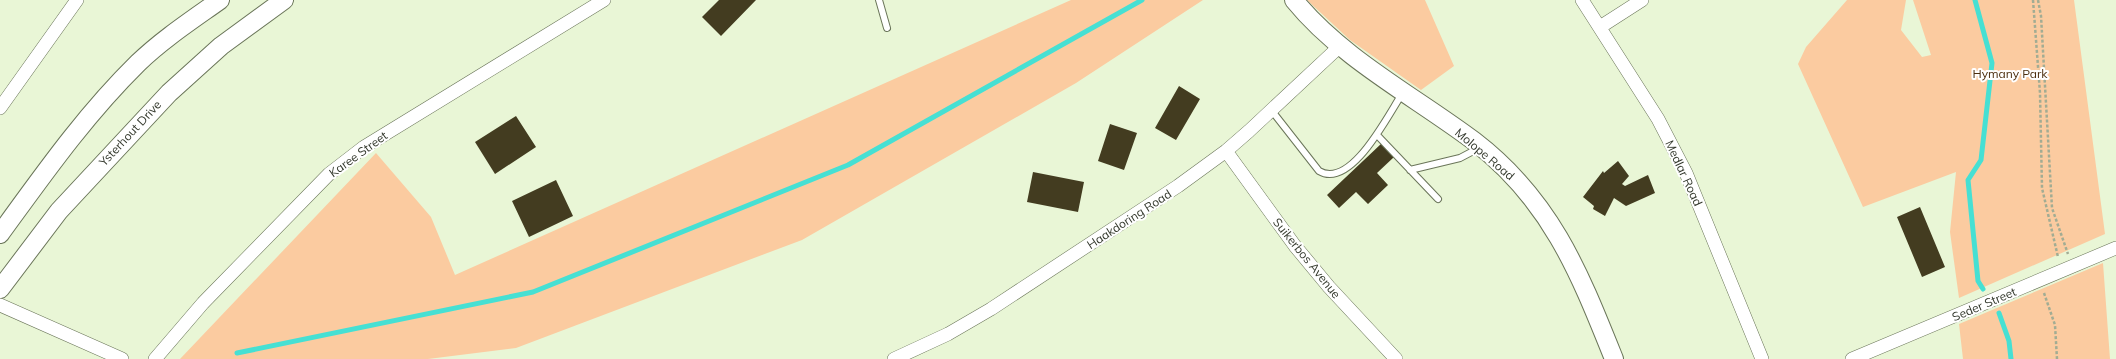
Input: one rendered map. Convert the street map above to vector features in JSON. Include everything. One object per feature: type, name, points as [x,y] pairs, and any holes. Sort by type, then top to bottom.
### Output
[{"type":"main road","points":[[0,234],[67,141],[116,86],[138,63],[170,36],[220,0]]},
{"type":"main road","name":"Ysterhout Drive","points":[[0,289],[59,211],[169,93],[221,46],[284,0]]},
{"type":"main road","name":"Molope Road","points":[[1294,0],[1340,46],[1481,147],[1511,174],[1548,218],[1562,241],[1614,359]]},
{"type":"street","points":[[0,108],[77,0]]},
{"type":"street","name":"Karee Street","points":[[155,359],[203,303],[329,174],[364,147],[604,0]]},
{"type":"street","name":"Medlar Road","points":[[1582,0],[1658,119],[1679,160],[1762,359]]},
{"type":"street","points":[[1600,27],[1642,0]]},
{"type":"street","name":"Haakdoring Road","points":[[894,359],[948,334],[991,309],[1178,186],[1226,151],[1272,111],[1340,46]]},
{"type":"street","name":"Suikerbos Avenue","points":[[1226,151],[1309,264],[1328,287],[1396,359]]},
{"type":"street","name":"Seder Street","points":[[1852,359],[2116,248]]},
{"type":"street","points":[[0,305],[122,359]]},
{"type":"lane","points":[[879,0],[887,28]]},
{"type":"lane","points":[[1272,111],[1319,170],[1324,174],[1333,175],[1340,172],[1362,154],[1377,135],[1403,91]]},
{"type":"lane","points":[[1377,135],[1438,199]]},
{"type":"lane","points":[[1410,170],[1460,158],[1481,147]]},
{"type":"path","points":[[2033,0],[2040,93],[2042,188],[2057,255],[2068,269]]},
{"type":"path","points":[[2038,0],[2041,16],[2052,208],[2068,269]]},
{"type":"path","points":[[2042,289],[2055,325],[2057,359]]},
{"type":"green space","points":[[1071,0],[1203,0],[1076,83],[802,240],[516,348],[428,359],[180,359],[376,153],[431,217],[455,275]]},
{"type":"green space","points":[[1307,0],[1425,0],[1454,66],[1421,90],[1350,40]]},
{"type":"green space","name":"Hymany Park","points":[[1847,0],[1906,0],[1901,30],[1922,57],[1931,55],[1913,0],[2074,0],[2105,234],[1959,298],[1950,232],[1956,172],[1863,207],[1798,64],[1806,47]]},
{"type":"green space","points":[[2103,263],[2110,359],[1963,359],[1959,324]]},
{"type":"building","points":[[719,0],[756,0],[721,36],[702,17]]},
{"type":"building","points":[[1179,86],[1200,99],[1176,140],[1155,128]]},
{"type":"building","points":[[516,116],[536,147],[495,174],[475,142]]},
{"type":"building","points":[[1110,124],[1137,133],[1124,170],[1098,161]]},
{"type":"building","points":[[1382,143],[1394,157],[1377,173],[1388,185],[1368,204],[1356,192],[1339,208],[1327,195]]},
{"type":"building","points":[[1618,161],[1629,176],[1622,184],[1625,186],[1648,175],[1655,193],[1626,206],[1614,198],[1605,216],[1593,209],[1594,206],[1583,197],[1603,171],[1604,173]]},
{"type":"building","points":[[1033,172],[1084,182],[1078,212],[1027,202]]},
{"type":"building","points":[[556,180],[573,216],[529,237],[512,201]]},
{"type":"building","points":[[1920,207],[1945,267],[1922,277],[1897,217]]},
{"type":"waterway","points":[[237,353],[533,292],[848,165],[1142,0]]},
{"type":"waterway","points":[[1975,0],[1992,63],[1981,160],[1968,180],[1978,281],[1983,289]]},
{"type":"waterway","points":[[1999,313],[2009,341],[2011,359]]}]
